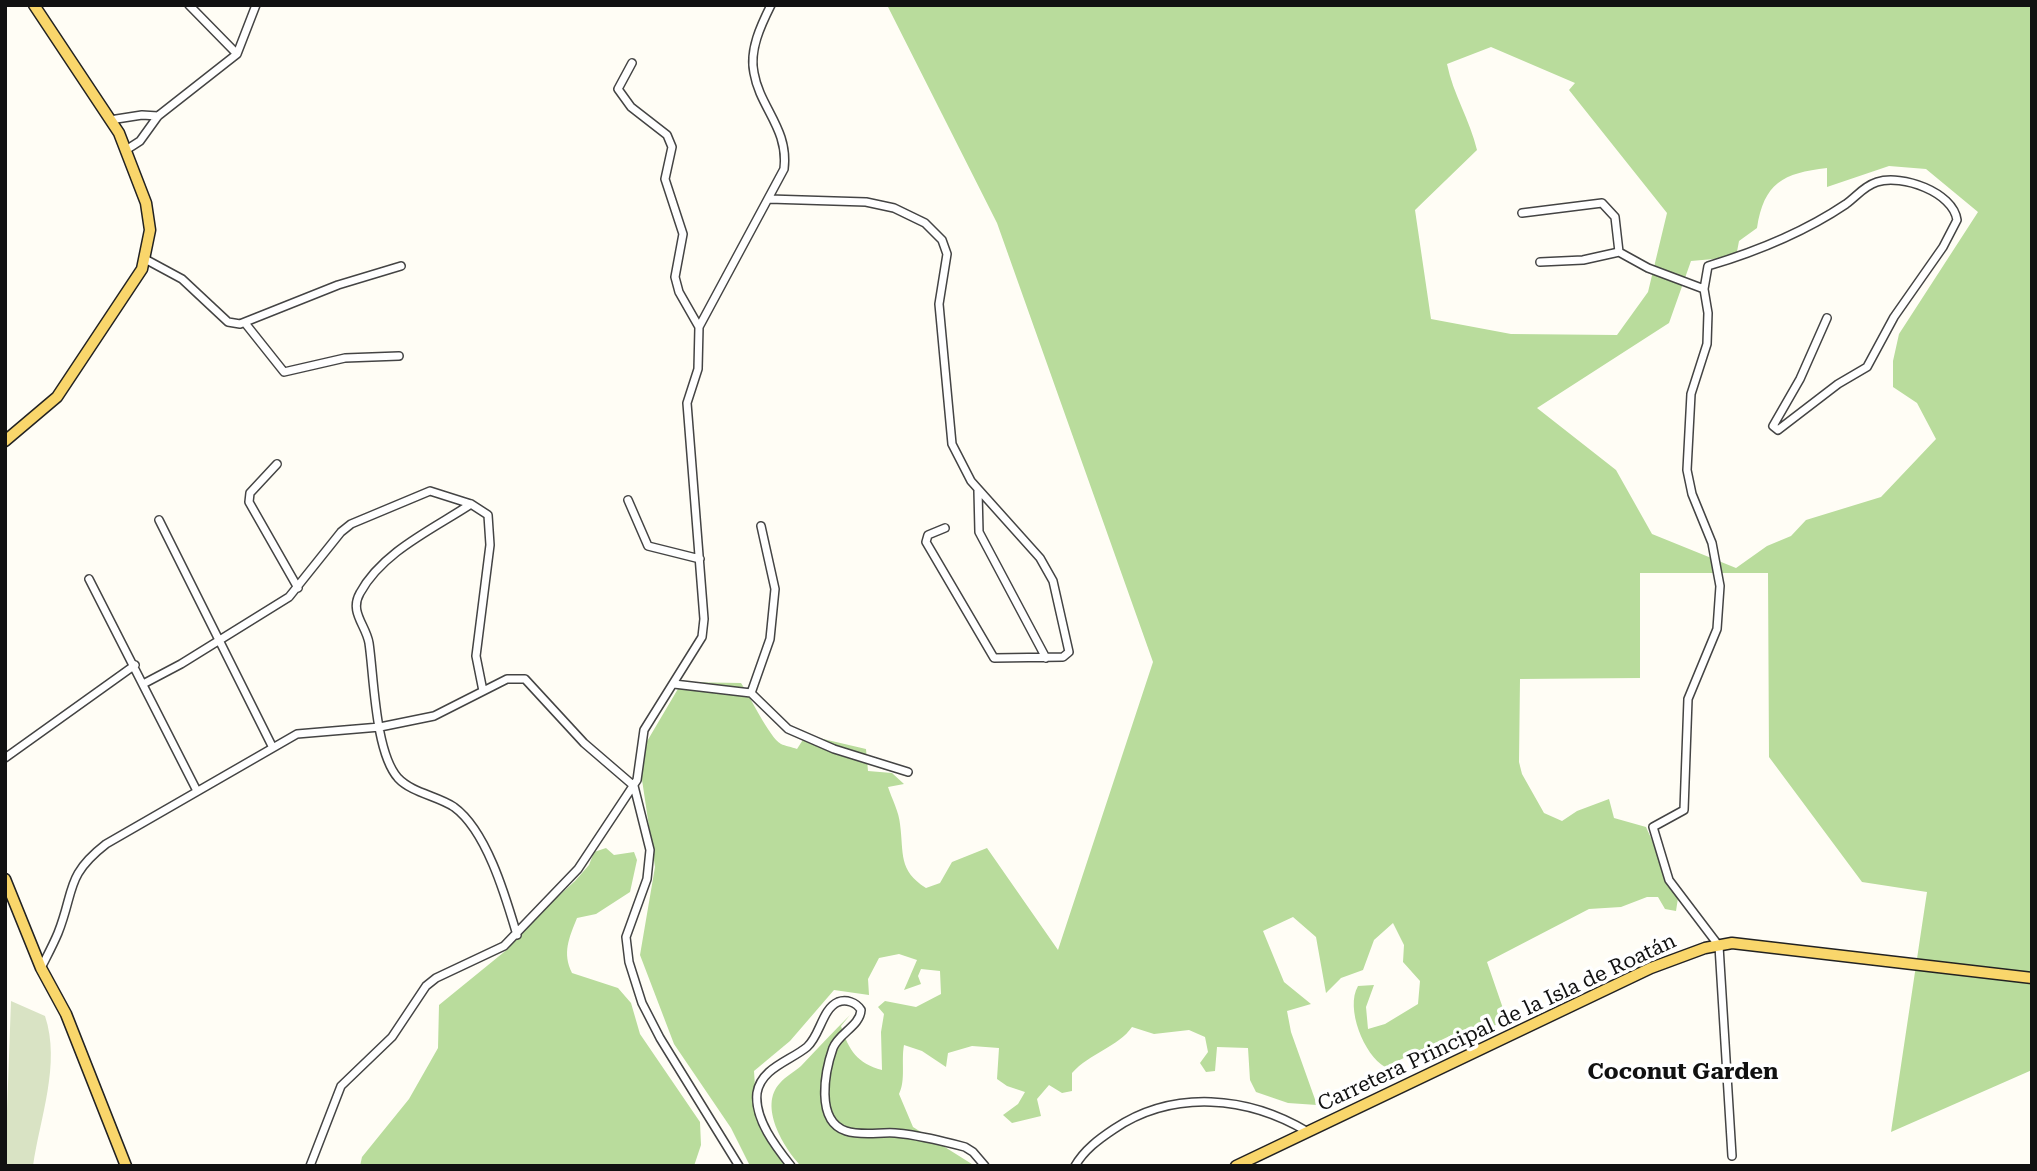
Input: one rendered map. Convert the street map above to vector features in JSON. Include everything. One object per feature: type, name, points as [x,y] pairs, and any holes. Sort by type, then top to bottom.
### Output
[{"type":"main road","points":[[5,441],[57,397],[142,269],[150,230],[146,203],[126,150],[110,120],[34,5]]},
{"type":"main road","points":[[5,879],[41,968],[66,1014],[126,1166]]},
{"type":"main road","name":"Carretera Principal de la Isla de Roatán","points":[[1236,1166],[1651,968],[1719,946],[1732,943],[1777,946],[2032,978]]},
{"type":"street","points":[[190,5],[237,54]]},
{"type":"street","points":[[126,150],[140,141],[158,116],[237,54],[256,5]]},
{"type":"street","points":[[310,1166],[341,1086],[392,1037],[426,986],[436,978],[504,946],[517,935],[554,890],[578,869],[634,786],[639,773],[644,730],[702,637],[704,619],[700,559],[686,415],[698,369],[699,327],[784,169],[786,158],[780,132],[754,74],[755,44],[771,5]]},
{"type":"street","points":[[632,63],[618,89],[631,107],[667,135],[672,147],[665,179],[683,234],[675,277],[678,292],[699,327]]},
{"type":"street","points":[[110,120],[142,115],[158,116]]},
{"type":"street","points":[[1732,1156],[1719,946],[1669,880],[1653,827],[1685,810],[1688,699],[1717,629],[1720,586],[1712,544],[1692,494],[1687,470],[1691,394],[1707,344],[1708,313],[1704,289],[1708,266],[1741,256],[1808,224],[1848,203],[1862,189],[1879,181],[1897,180],[1932,191],[1950,202],[1958,220],[1943,247],[1894,317],[1867,367],[1838,384],[1778,430],[1773,426],[1800,380],[1827,318]]},
{"type":"street","points":[[768,199],[866,202],[894,208],[925,223],[942,240],[947,254],[939,304],[951,444],[978,490],[1040,558],[1053,581],[1069,652],[1063,657],[995,658],[926,542],[928,535],[945,528]]},
{"type":"street","points":[[1522,213],[1602,203],[1615,217],[1619,252]]},
{"type":"street","points":[[1540,262],[1583,260],[1619,252],[1648,268],[1704,289]]},
{"type":"street","points":[[145,259],[182,279],[229,322],[245,323],[338,285],[401,266]]},
{"type":"street","points":[[245,323],[284,372],[345,358],[399,356]]},
{"type":"street","points":[[277,464],[250,493],[249,502],[298,588]]},
{"type":"street","points":[[978,490],[979,532],[1046,658]]},
{"type":"street","points":[[145,683],[289,597],[341,532],[351,524],[430,491],[471,504],[488,516],[490,545],[476,656],[484,691]]},
{"type":"street","points":[[628,500],[648,546],[700,559]]},
{"type":"street","points":[[471,504],[379,566],[357,600],[355,608],[369,642],[372,691],[391,768],[399,779],[452,806],[467,817],[507,900],[517,935]]},
{"type":"street","points":[[159,520],[272,746]]},
{"type":"street","points":[[751,692],[770,639],[775,589],[761,526]]},
{"type":"street","points":[[89,579],[145,683],[197,790]]},
{"type":"street","points":[[5,758],[135,665]]},
{"type":"street","points":[[41,968],[59,932],[71,885],[88,859],[197,790],[272,746],[304,732],[380,727],[434,716],[507,679],[525,679],[583,743],[634,786],[650,850],[647,879],[626,937],[629,962],[642,1003],[660,1038],[739,1166]]},
{"type":"street","points":[[674,684],[751,692],[788,729],[834,749],[908,772]]},
{"type":"street","points":[[791,1166],[779,1150],[760,1112],[757,1095],[760,1082],[769,1071],[811,1043],[832,1006],[839,1001],[850,1001],[861,1010],[858,1020],[838,1039],[827,1072],[824,1094],[836,1125],[845,1131],[895,1133],[964,1147],[973,1152],[985,1166]]},
{"type":"street","points":[[1075,1166],[1096,1142],[1130,1119],[1170,1105],[1212,1100],[1285,1118],[1308,1132]]},
{"type":"street","points":[[117,1166],[119,1147]]},
{"type":"green space","points":[[887,5],[2032,5],[2032,1070],[1891,1132],[1927,892],[1862,882],[1769,757],[1768,573],[1640,573],[1640,678],[1520,679],[1519,762],[1522,774],[1544,813],[1562,821],[1577,811],[1609,799],[1614,818],[1646,827],[1678,898],[1676,911],[1665,909],[1658,897],[1647,897],[1621,907],[1589,909],[1487,962],[1507,1020],[1496,1025],[1458,1032],[1385,1067],[1377,1061],[1364,1042],[1355,1018],[1354,1006],[1358,986],[1374,985],[1366,1007],[1368,1029],[1385,1024],[1418,1004],[1420,981],[1403,962],[1404,945],[1393,923],[1374,940],[1363,970],[1341,978],[1326,993],[1316,937],[1293,917],[1263,931],[1284,982],[1311,1004],[1287,1011],[1291,1032],[1317,1105],[1288,1103],[1256,1092],[1250,1080],[1248,1048],[1217,1047],[1215,1071],[1206,1072],[1200,1063],[1208,1052],[1205,1037],[1189,1030],[1154,1034],[1132,1027],[1119,1040],[1072,1073],[1072,1091],[1062,1093],[1049,1085],[1037,1099],[1041,1116],[1012,1123],[1003,1115],[1018,1104],[1025,1092],[1007,1086],[997,1079],[999,1048],[972,1046],[948,1053],[946,1067],[922,1051],[904,1045],[899,1094],[913,1127],[975,1166],[801,1166],[787,1149],[772,1115],[774,1092],[780,1083],[801,1066],[850,1015],[841,1026],[851,1049],[860,1060],[882,1070],[881,1032],[884,1014],[878,1007],[885,1001],[916,1007],[941,994],[940,971],[921,969],[918,976],[921,984],[904,990],[917,960],[899,954],[879,958],[868,979],[869,995],[834,990],[790,1041],[754,1071],[757,1117],[786,1166],[750,1166],[731,1128],[674,1044],[640,955],[655,867],[641,773],[646,743],[682,682],[741,683],[771,733],[783,745],[797,749],[806,735],[866,749],[868,771],[892,773],[904,784],[888,787],[899,819],[904,861],[911,875],[926,888],[940,883],[952,862],[987,848],[1058,950],[1153,662],[997,223]],"holes":[[[1491,47],[1575,83],[1569,90],[1667,213],[1648,292],[1617,335],[1511,334],[1431,319],[1415,210],[1477,150],[1447,64]],[[1889,166],[1926,169],[1978,212],[1899,334],[1893,361],[1893,387],[1917,403],[1936,439],[1881,497],[1806,520],[1791,536],[1767,546],[1736,568],[1652,534],[1616,470],[1537,408],[1669,323],[1691,261],[1736,257],[1739,241],[1757,228],[1765,200],[1778,183],[1798,173],[1827,168],[1827,187]]]},
{"type":"green space","points":[[606,848],[614,855],[634,852],[637,860],[630,892],[596,914],[577,918],[571,932],[567,959],[572,973],[618,988],[631,1003],[640,1034],[700,1122],[701,1145],[694,1166],[360,1166],[362,1157],[409,1099],[438,1048],[439,1005],[509,948],[522,929],[575,881],[589,865],[594,852]]},
{"type":"green space","points":[[11,1001],[45,1016],[49,1034],[51,1053],[48,1091],[33,1166],[5,1166]]},
{"type":"district","name":"Coconut Garden","points":[[1683,1072]]}]
